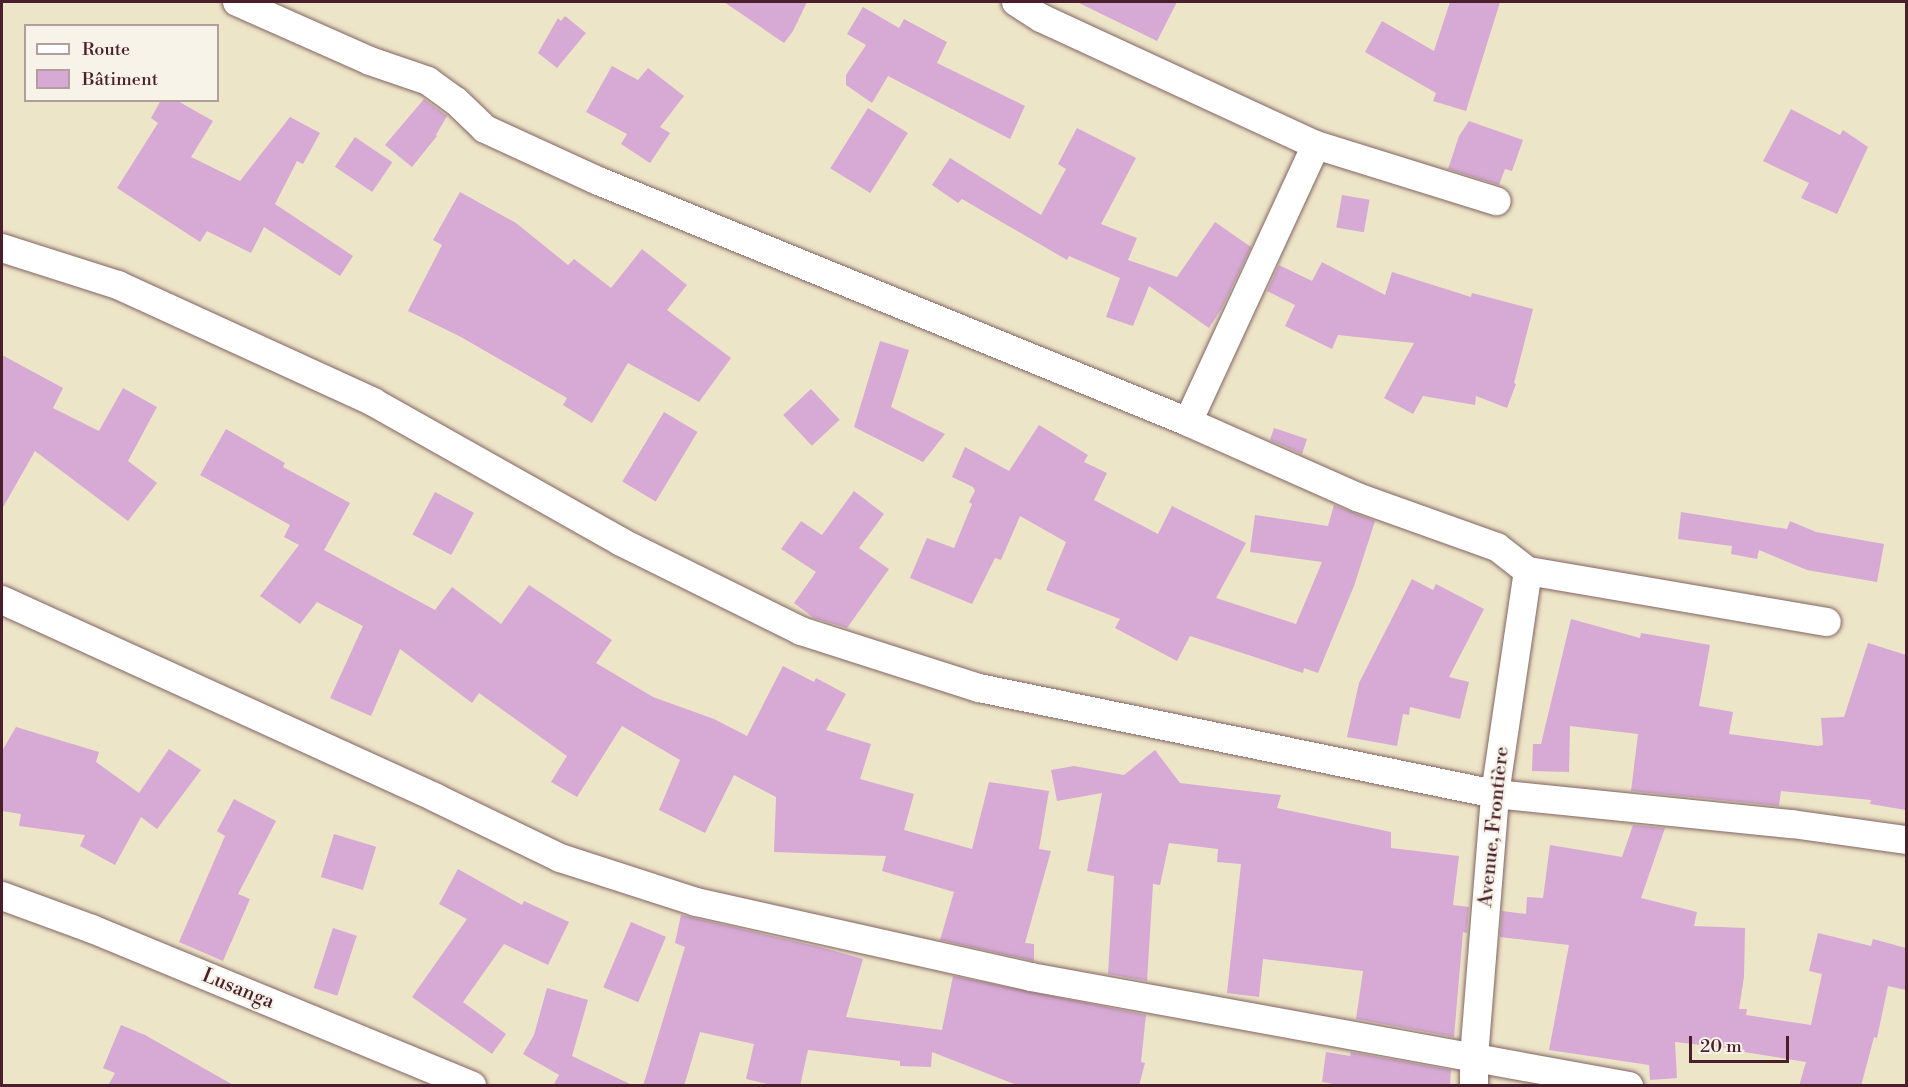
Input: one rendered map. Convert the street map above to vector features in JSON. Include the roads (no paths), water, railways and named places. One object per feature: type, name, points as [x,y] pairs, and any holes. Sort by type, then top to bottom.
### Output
[{"type":"street","points":[[237,2],[370,61],[428,81],[456,101],[484,129],[596,180],[1188,422],[1357,497],[1497,547],[1528,571],[1827,622]]},
{"type":"street","points":[[1016,2],[1041,18],[1316,145],[1496,201]]},
{"type":"street","points":[[1188,422],[1316,145]]},
{"type":"street","points":[[2,248],[118,285],[373,402],[621,542],[801,631],[979,688],[1495,794],[1792,825],[1906,840]]},
{"type":"street","name":"Avenue, Frontière","points":[[1474,1086],[1474,1057],[1495,794],[1528,571]]},
{"type":"street","points":[[2,600],[436,798],[560,858],[696,902],[1031,977],[1629,1086]]},
{"type":"street","name":"Lusanga","points":[[2,896],[92,929],[472,1086]]}]
